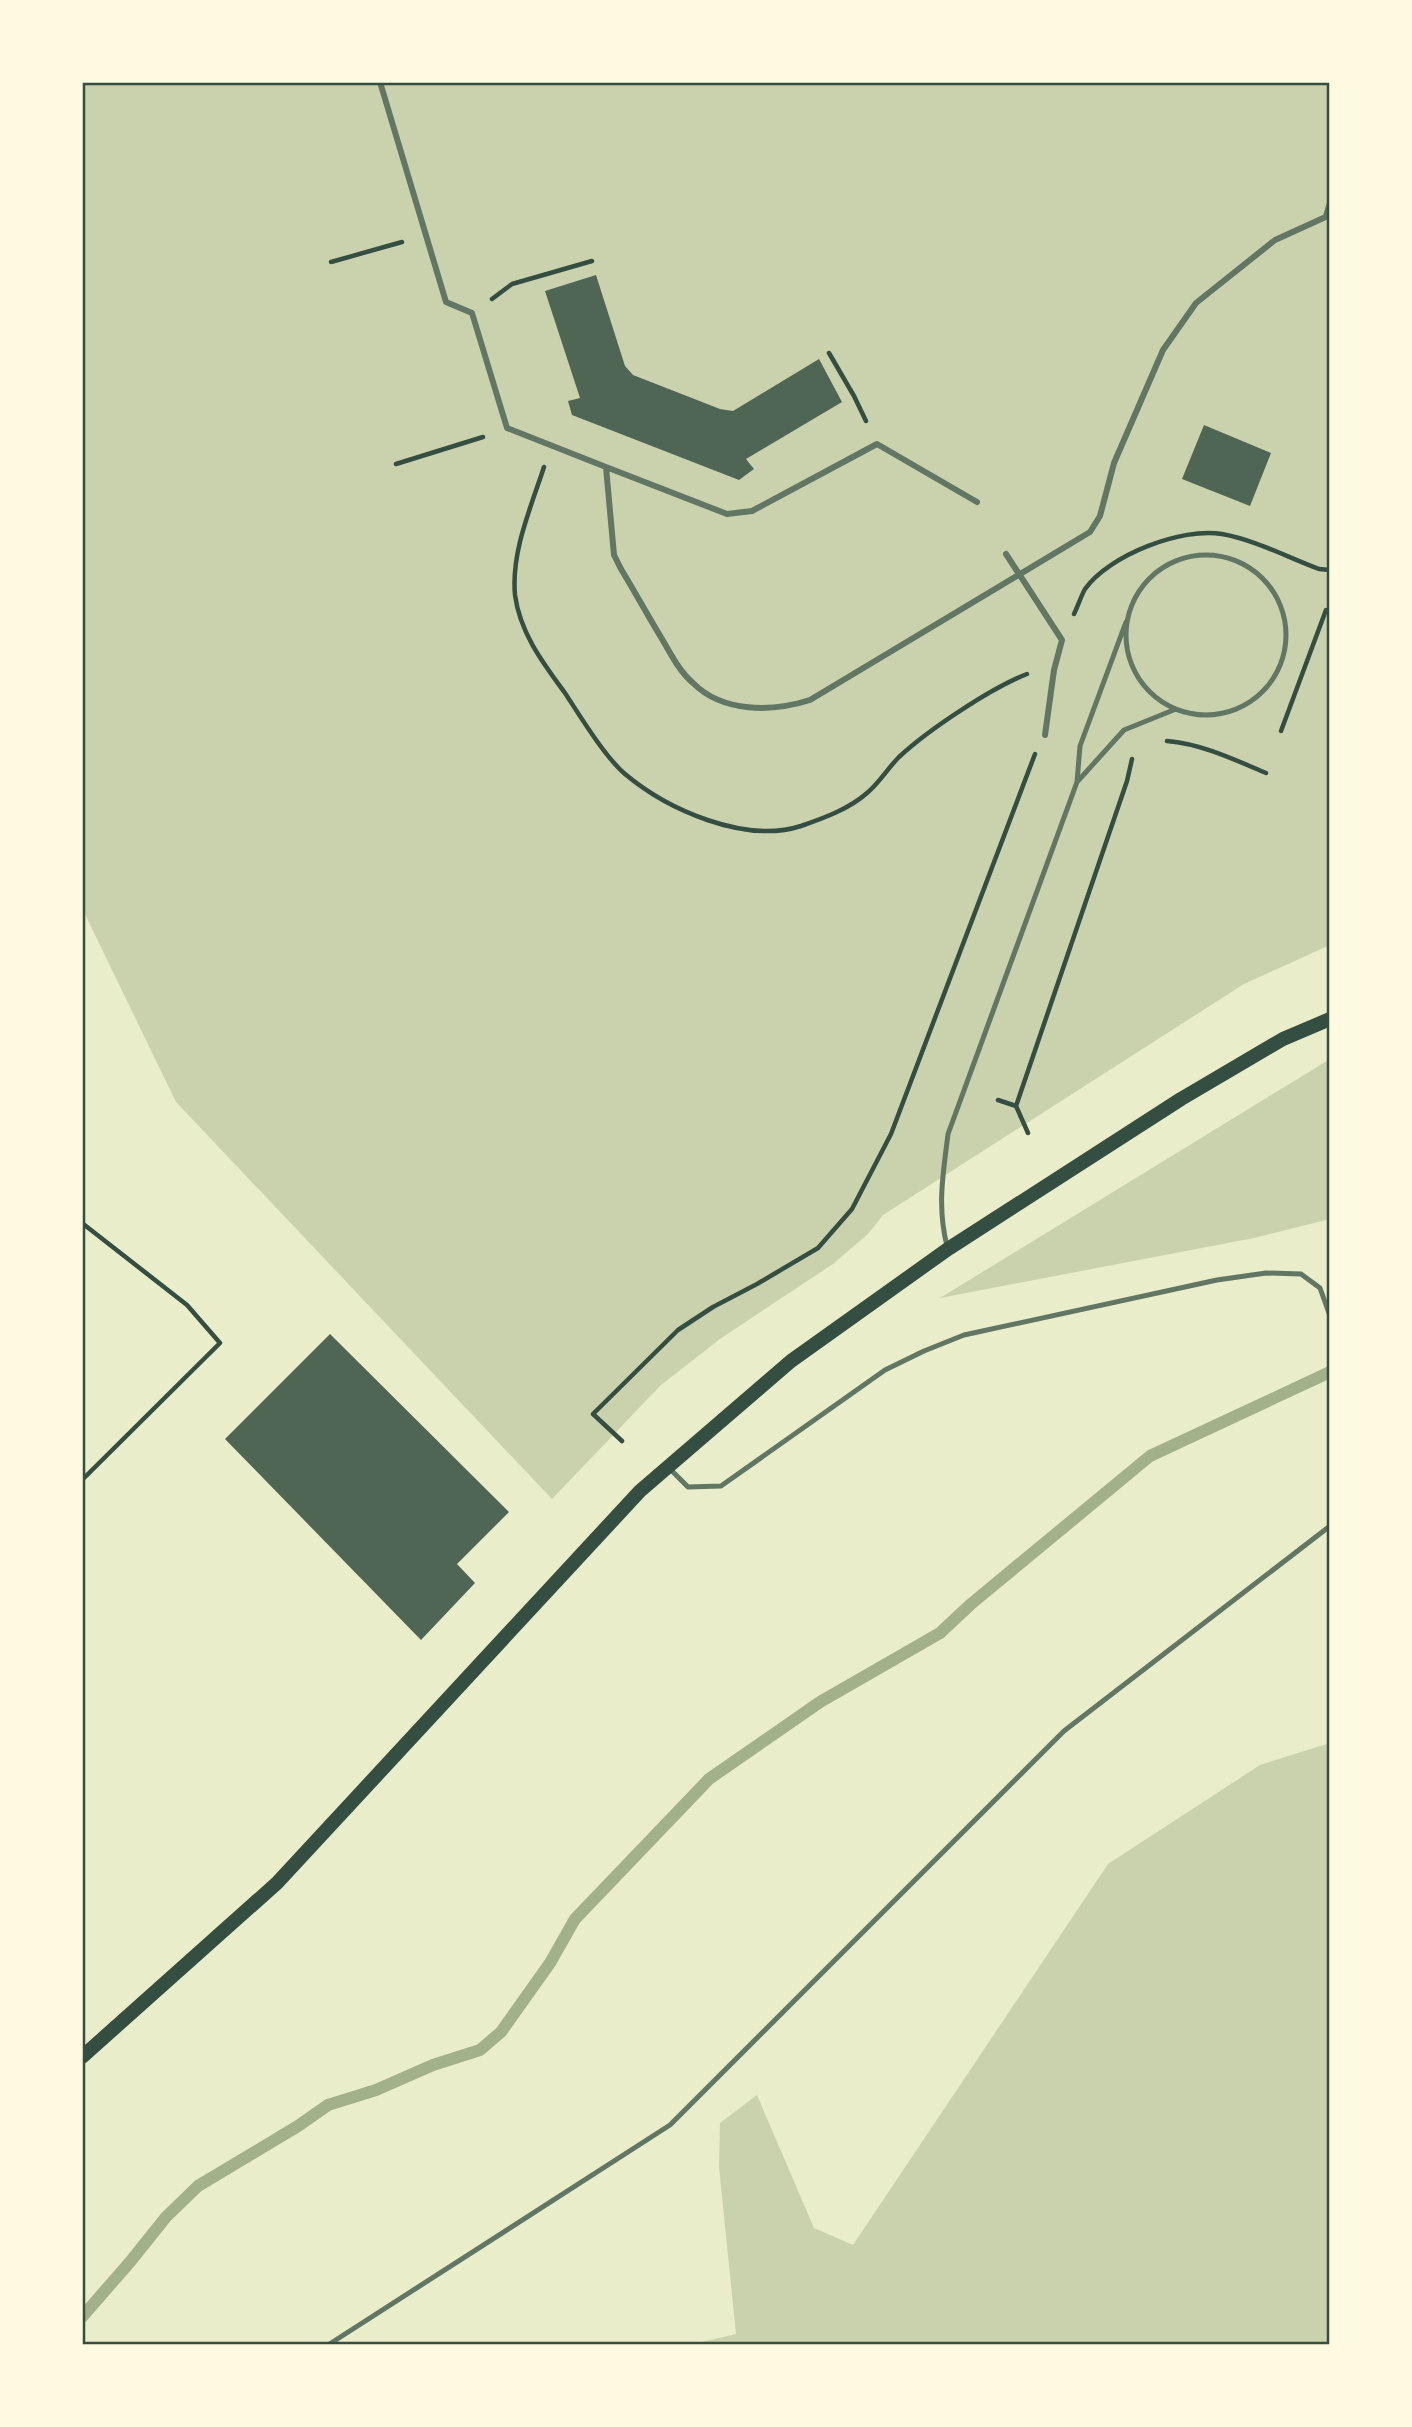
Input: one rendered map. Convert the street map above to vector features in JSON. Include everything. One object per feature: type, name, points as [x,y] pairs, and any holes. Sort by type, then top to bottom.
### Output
[{"type":"main road","points":[[82,2057],[277,1883],[640,1491],[791,1361],[948,1249],[1181,1098],[1283,1039],[1330,1019]]},
{"type":"street","points":[[380,82],[446,302],[472,313],[507,428],[727,514],[752,512],[877,444],[976,502]]},
{"type":"street","points":[[606,467],[614,555],[679,667],[693,684],[735,705],[761,709],[789,707],[810,701],[1090,532],[1100,516],[1114,463],[1163,350],[1196,303],[1275,240],[1328,216],[1330,203]]},
{"type":"street","points":[[1006,554],[1062,640],[1054,670],[1045,735]]},
{"type":"lane","points":[[948,1249],[941,1222],[940,1191],[948,1134],[1077,782],[1080,746],[1135,597],[1151,576],[1173,561],[1198,555],[1224,556],[1249,567],[1269,584],[1282,607],[1287,633],[1283,658],[1272,682],[1252,700],[1229,712],[1202,715],[1176,709],[1157,699],[1142,683],[1131,664],[1126,643],[1126,622]]},
{"type":"lane","points":[[1077,782],[1124,730],[1176,709]]},
{"type":"lane","points":[[668,1468],[688,1487],[721,1486],[885,1370],[964,1335],[1217,1280],[1266,1273],[1301,1274],[1320,1288],[1330,1316]]},
{"type":"lane","points":[[328,2345],[670,2125],[1064,1731],[1330,1526]]},
{"type":"path","points":[[331,262],[426,236]]},
{"type":"path","points":[[472,313],[512,284],[592,261]]},
{"type":"path","points":[[829,353],[877,444]]},
{"type":"path","points":[[396,464],[507,428]]},
{"type":"path","points":[[1062,640],[1086,589],[1102,572],[1130,554],[1162,541],[1200,533],[1220,534],[1245,540],[1319,569],[1330,570]]},
{"type":"path","points":[[1281,731],[1326,610]]},
{"type":"path","points":[[622,1441],[593,1414],[678,1330],[713,1307],[818,1248],[846,1218],[863,1192],[891,1134],[1039,744],[1045,735]]},
{"type":"path","points":[[1156,745],[1167,741],[1207,748],[1266,773]]},
{"type":"path","points":[[1028,1133],[1016,1106],[1133,758]]},
{"type":"path","points":[[998,1100],[1016,1106]]},
{"type":"path","points":[[82,1223],[187,1306],[220,1343],[82,1480]]},
{"type":"green space","points":[[82,82],[1330,82],[1330,945],[1244,984],[883,1215],[868,1234],[833,1264],[720,1339],[661,1385],[552,1499],[176,1102],[82,908]]},
{"type":"green space","points":[[1330,1059],[1330,1219],[1254,1238],[940,1298]]},
{"type":"green space","points":[[1330,1743],[1330,2345],[689,2345],[736,2334],[719,2167],[720,2123],[757,2095],[814,2228],[853,2245],[1108,1864],[1260,1765]]},
{"type":"building","points":[[596,275],[625,366],[633,375],[720,409],[733,411],[819,359],[842,402],[746,459],[754,469],[739,480],[572,415],[568,401],[580,398],[545,291]]},
{"type":"building","points":[[1204,425],[1271,453],[1250,506],[1182,479]]},
{"type":"building","points":[[330,1334],[509,1512],[457,1564],[475,1583],[421,1640],[225,1439]]},
{"type":"waterway","points":[[82,2317],[166,2217],[198,2186],[328,2105],[376,2090],[433,2065],[480,2050],[501,2032],[550,1963],[575,1919],[709,1779],[820,1702],[940,1633],[971,1604],[1150,1456],[1330,1372]]}]
